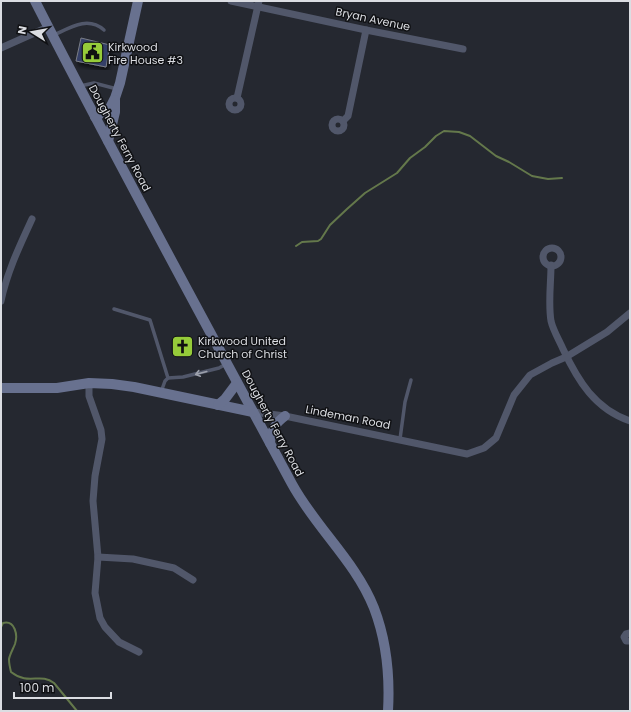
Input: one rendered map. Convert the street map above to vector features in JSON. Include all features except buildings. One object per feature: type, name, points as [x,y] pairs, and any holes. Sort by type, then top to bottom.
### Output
[{"type":"main road","name":"Dougherty Ferry Road","points":[[35,1],[79,87],[300,498],[356,575],[371,602],[381,629],[388,662],[388,711]]},
{"type":"main road","points":[[108,141],[115,112],[117,93],[138,1]]},
{"type":"main road","points":[[95,117],[110,108],[117,93]]},
{"type":"main road","name":"Lindeman Road","points":[[1,388],[57,388],[89,383],[112,384],[253,412]]},
{"type":"main road","points":[[218,405],[225,399],[237,383]]},
{"type":"main road","points":[[270,443],[271,433],[278,421],[285,416]]},
{"type":"street","name":"Bryan Avenue","points":[[231,1],[258,4],[366,30],[463,49]]},
{"type":"street","points":[[237,98],[258,4]]},
{"type":"street","points":[[343,121],[348,116],[366,30]]},
{"type":"street","points":[[1,48],[50,31]]},
{"type":"street","points":[[1,301],[14,259],[32,219]]},
{"type":"street","points":[[551,265],[551,321],[566,357],[582,384],[596,401],[617,416],[630,421]]},
{"type":"street","name":"Lindeman Road","points":[[253,412],[285,416],[467,454],[484,448],[496,438],[514,395],[530,375],[566,357],[607,332],[630,312]]},
{"type":"street","points":[[89,383],[90,401],[101,430],[102,439],[93,501],[98,556],[95,593],[100,618],[105,627],[119,642],[139,652]]},
{"type":"street","points":[[98,556],[133,559],[174,568],[193,580]]},
{"type":"street","points":[[630,633],[626,634],[624,638],[626,641],[630,641]]},
{"type":"lane","points":[[50,31],[92,23],[104,30]]},
{"type":"lane","points":[[79,87],[94,83],[117,93]]},
{"type":"lane","points":[[114,309],[150,320],[168,378]]},
{"type":"lane","points":[[160,393],[165,381],[168,378],[183,377],[219,368],[227,363]]},
{"type":"lane","points":[[400,439],[405,402],[411,380]]},
{"type":"waterway","points":[[296,246],[302,242],[318,241],[321,239],[330,225],[365,193],[397,173],[410,158],[444,131],[459,132],[470,136],[496,156],[532,176],[548,179],[562,178]]},
{"type":"waterway","points":[[1,627],[3,623],[10,624],[13,626],[16,633],[15,644],[9,659],[11,672],[23,678],[49,680],[54,683],[77,711]]},
{"type":"place","name":"Kirkwood Fire House #3","points":[[93,53]]},
{"type":"place","name":"Kirkwood United Church of Christ","points":[[182,347]]}]
